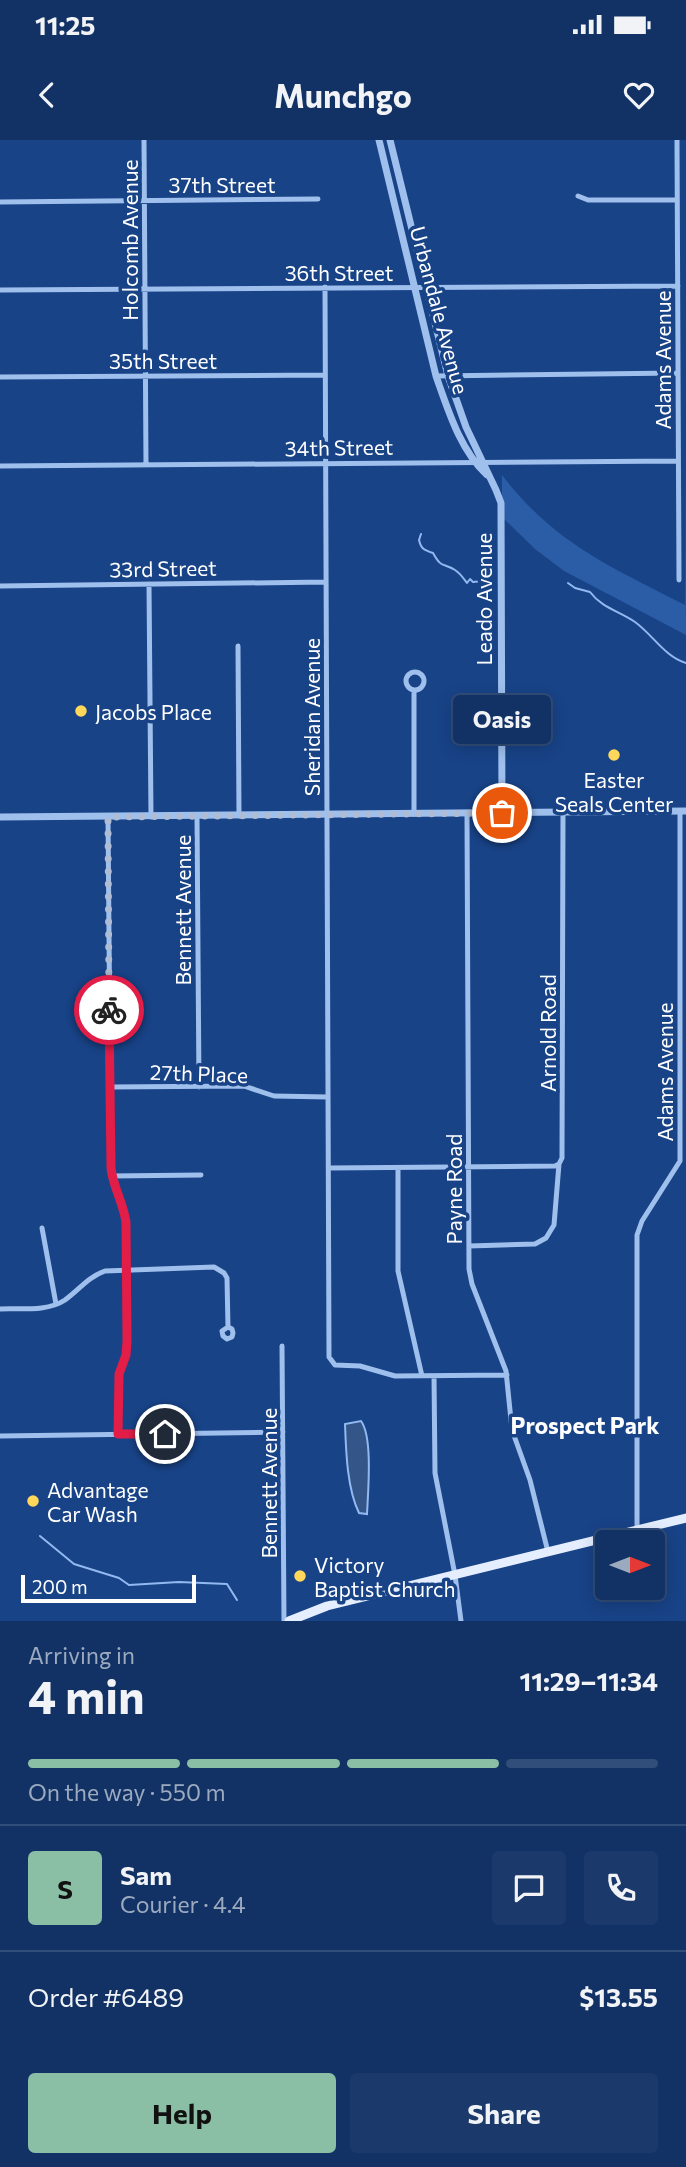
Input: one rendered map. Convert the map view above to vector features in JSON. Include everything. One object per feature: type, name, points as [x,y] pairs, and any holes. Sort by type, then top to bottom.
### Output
[{"type":"main road","points":[[641,1530],[686,1518]]},
{"type":"main road","points":[[286,1621],[327,1606],[595,1541]]},
{"type":"street","name":"Holcomb Avenue","points":[[144,140],[146,465]]},
{"type":"street","name":"Urbandale Avenue","points":[[379,140],[436,376],[449,412],[496,489],[500,510]]},
{"type":"street","name":"Urbandale Avenue","points":[[390,140],[448,376],[478,462]]},
{"type":"street","name":"Adams Avenue","points":[[677,140],[679,580]]},
{"type":"street","points":[[579,195],[588,200],[677,200]]},
{"type":"street","name":"37th Street","points":[[0,202],[318,199]]},
{"type":"street","points":[[678,274],[686,274]]},
{"type":"street","name":"36th Street","points":[[0,290],[678,286]]},
{"type":"street","name":"Sheridan Avenue","points":[[325,287],[329,1357],[332,1364],[338,1366],[360,1366],[395,1376],[422,1376]]},
{"type":"street","points":[[436,376],[678,373]]},
{"type":"street","name":"35th Street","points":[[0,377],[325,375]]},
{"type":"street","points":[[678,405],[686,405]]},
{"type":"street","name":"34th Street","points":[[0,466],[678,461]]},
{"type":"street","name":"Leado Avenue","points":[[500,510],[502,813]]},
{"type":"street","name":"33rd Street","points":[[0,586],[326,582]]},
{"type":"street","points":[[149,584],[151,817]]},
{"type":"street","points":[[238,646],[239,816]]},
{"type":"street","points":[[414,690],[414,814]]},
{"type":"street","name":"Adams Avenue","points":[[637,1530],[637,1235],[642,1221],[683,1163],[679,1159],[683,811]]},
{"type":"street","points":[[0,817],[683,811]]},
{"type":"street","name":"Arnold Road","points":[[469,1246],[535,1244],[546,1238],[554,1225],[559,1164],[562,1158],[564,812]]},
{"type":"street","name":"Payne Road","points":[[467,813],[469,1269],[472,1284],[503,1360],[512,1430],[530,1480],[548,1552]]},
{"type":"street","points":[[108,817],[111,1177],[125,1215],[127,1269],[127,1341],[126,1355],[119,1374],[118,1434]]},
{"type":"street","name":"Bennett Avenue","points":[[197,817],[199,1087]]},
{"type":"street","name":"27th Place","points":[[110,1087],[244,1086],[274,1096],[328,1097]]},
{"type":"street","points":[[329,1168],[559,1164]]},
{"type":"street","points":[[398,1168],[398,1271],[422,1376],[507,1375]]},
{"type":"street","points":[[111,1177],[201,1175]]},
{"type":"street","points":[[42,1228],[57,1304]]},
{"type":"street","points":[[0,1309],[41,1308],[57,1304],[96,1274],[104,1271],[214,1268],[224,1273],[227,1278],[228,1327]]},
{"type":"street","name":"Bennett Avenue","points":[[282,1346],[286,1621]]},
{"type":"street","points":[[434,1376],[435,1473],[461,1621]]},
{"type":"street","points":[[0,1436],[283,1432]]},
{"type":"shaded area","points":[[685,447],[686,635],[564,571],[535,549],[502,517],[502,475],[542,519],[563,536],[608,565],[685,605]]},
{"type":"shaded area","points":[[361,1421],[365,1429],[368,1452],[367,1514],[359,1513],[355,1503],[346,1446],[345,1424]]},
{"type":"waterway","points":[[421,534],[419,540],[422,547],[433,553],[440,563],[457,571],[467,583],[470,579],[490,585]]},
{"type":"waterway","points":[[568,583],[590,592],[605,606],[635,622],[665,651],[686,663]]},
{"type":"waterway","points":[[40,1536],[74,1564],[119,1578],[129,1585],[179,1582],[227,1584],[237,1600]]},
{"type":"way so far","points":[[109,1010],[108,817],[502,813]]},
{"type":"place","name":"Jacobs Place","points":[[81,711]]},
{"type":"place","name":"Easter Seals Center","points":[[614,755]]},
{"type":"place","name":"Oasis","points":[[502,813]]},
{"type":"place","name":"Advantage Car Wash","points":[[33,1501]]},
{"type":"place","name":"Victory Baptist Church","points":[[300,1576]]},
{"type":"district","name":"Prospect Park","points":[[585,1425]]},
{"type":"route","points":[[109,1010],[111,1177],[124,1208],[126,1222],[127,1341],[126,1355],[119,1374],[118,1434],[165,1434]]}]
